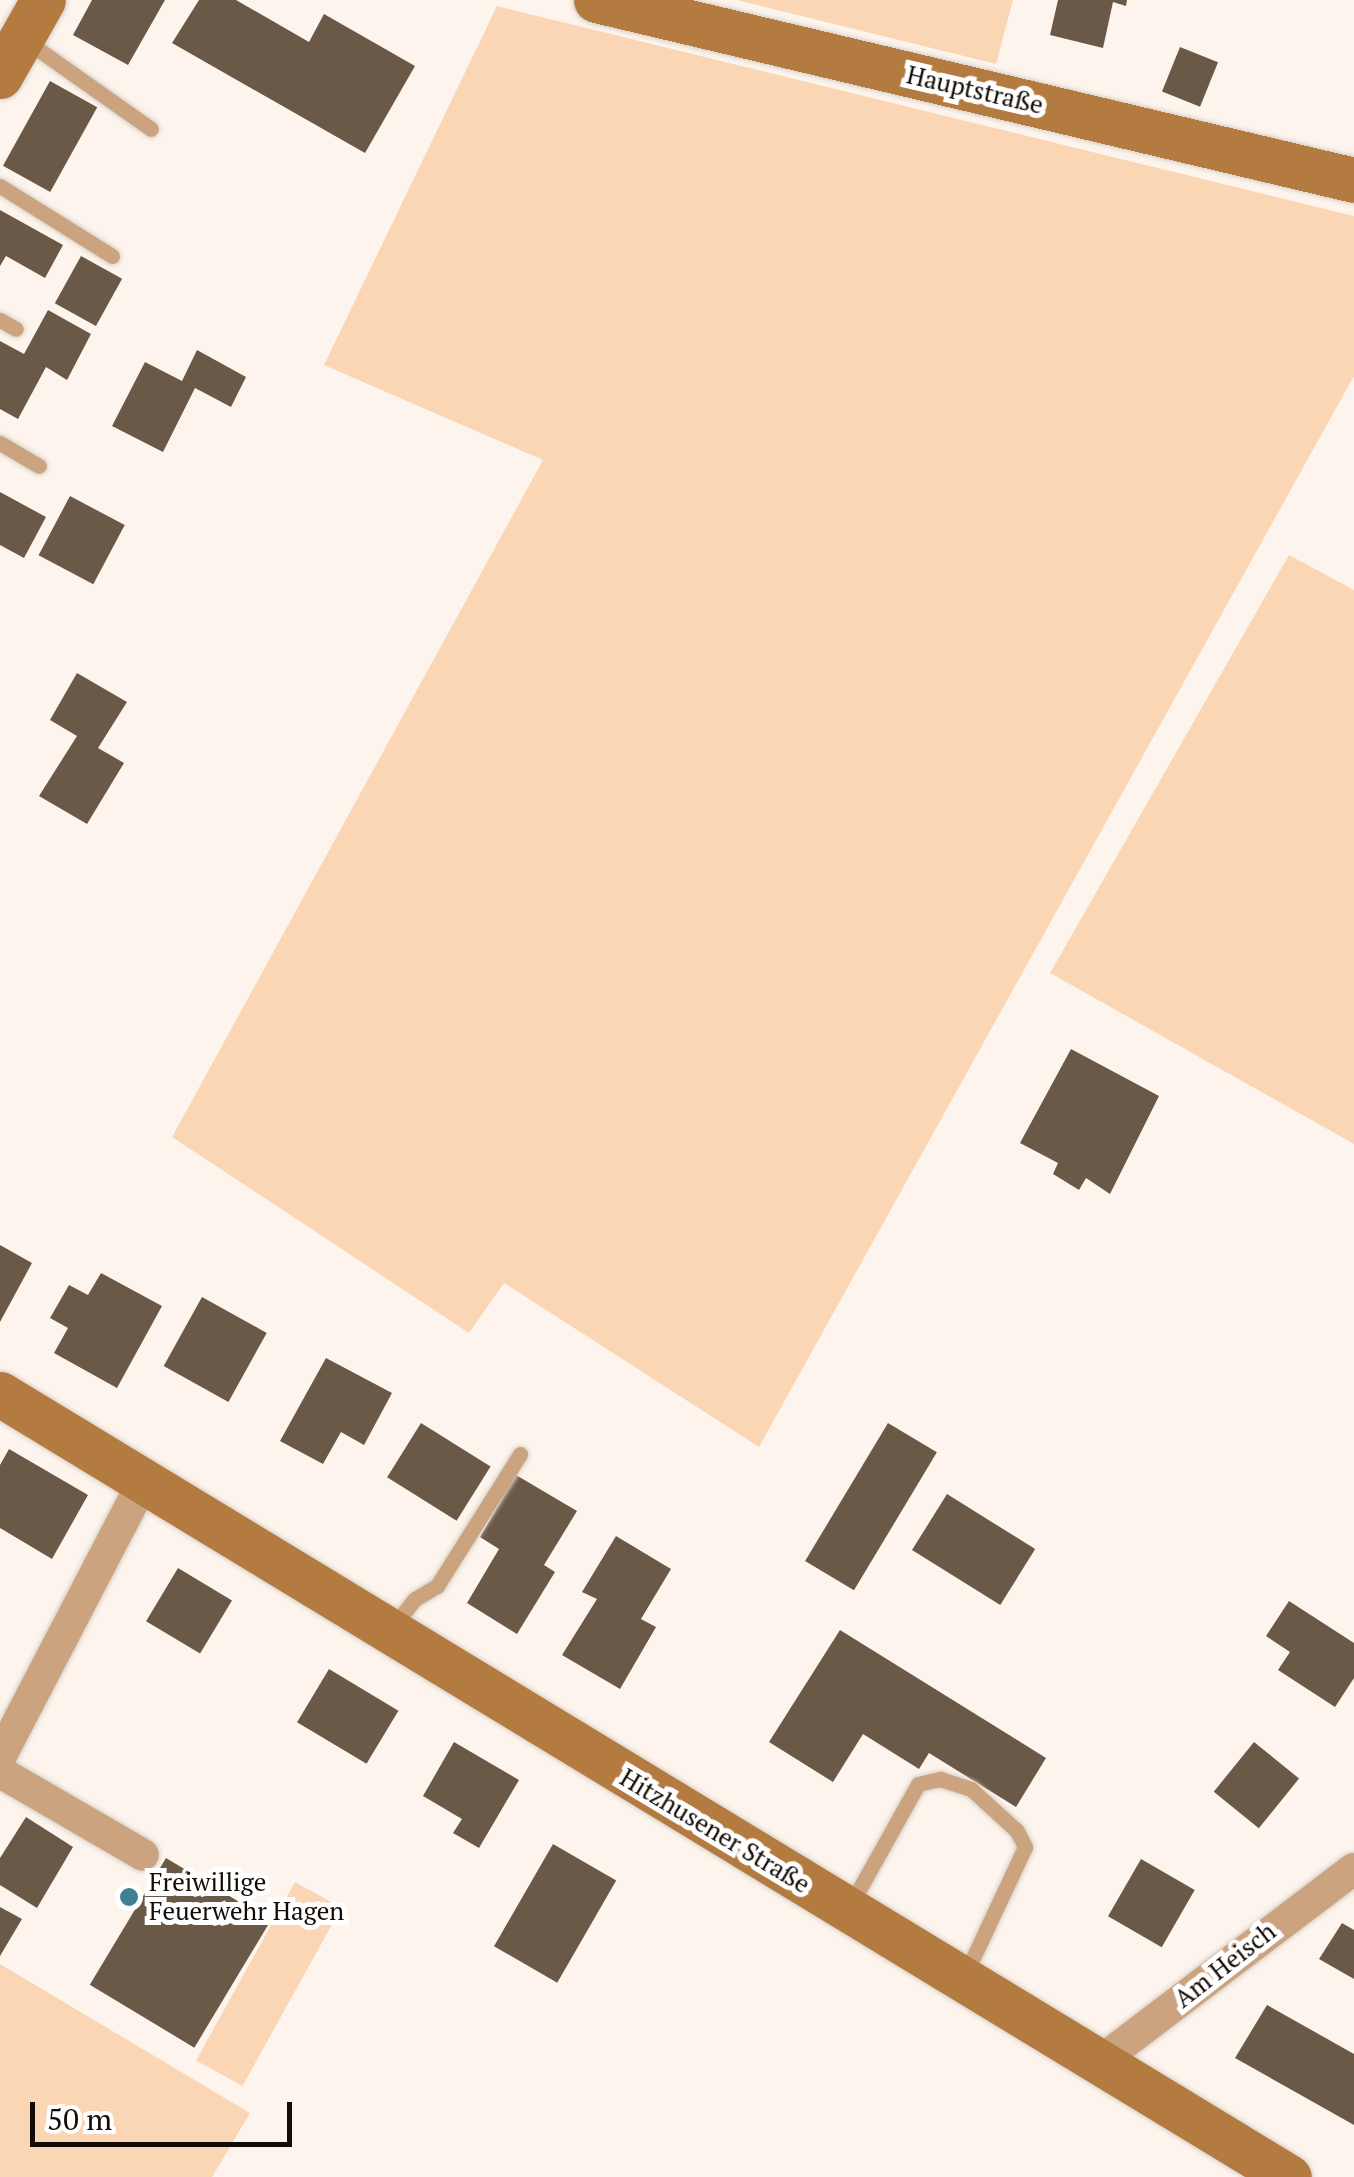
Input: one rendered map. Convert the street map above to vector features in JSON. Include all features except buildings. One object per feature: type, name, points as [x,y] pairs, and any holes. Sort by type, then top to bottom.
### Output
[{"type":"street","name":"Hauptstraße","points":[[596,0],[1354,180]]},
{"type":"street","points":[[0,76],[32,19]]},
{"type":"street","name":"Hitzhusener Straße","points":[[0,1394],[1289,2177]]},
{"type":"street","points":[[0,1757],[144,1480]]},
{"type":"street","points":[[0,1772],[143,1855]]},
{"type":"street","name":"Am Heisch","points":[[1098,2062],[1354,1870]]},
{"type":"lane","points":[[32,19],[152,128]]},
{"type":"lane","points":[[0,186],[112,256]]},
{"type":"lane","points":[[0,320],[16,329]]},
{"type":"lane","points":[[0,443],[39,466]]},
{"type":"lane","points":[[390,1632],[415,1598],[437,1586],[520,1454]]},
{"type":"lane","points":[[847,1911],[918,1784],[940,1779],[971,1789],[1017,1831],[1025,1847],[963,1981]]},
{"type":"shaded area","points":[[737,0],[1013,0],[996,64]]},
{"type":"shaded area","points":[[497,6],[1354,216],[1354,376],[759,1447],[504,1283],[469,1333],[172,1137],[543,460],[324,365]]},
{"type":"shaded area","points":[[1289,555],[1354,590],[1354,1144],[1050,973]]},
{"type":"shaded area","points":[[295,1882],[341,1908],[242,2086],[196,2060]]},
{"type":"shaded area","points":[[0,1964],[250,2113],[212,2177],[0,2177]]},
{"type":"place","name":"Freiwillige Feuerwehr Hagen","points":[[129,1897]]}]
